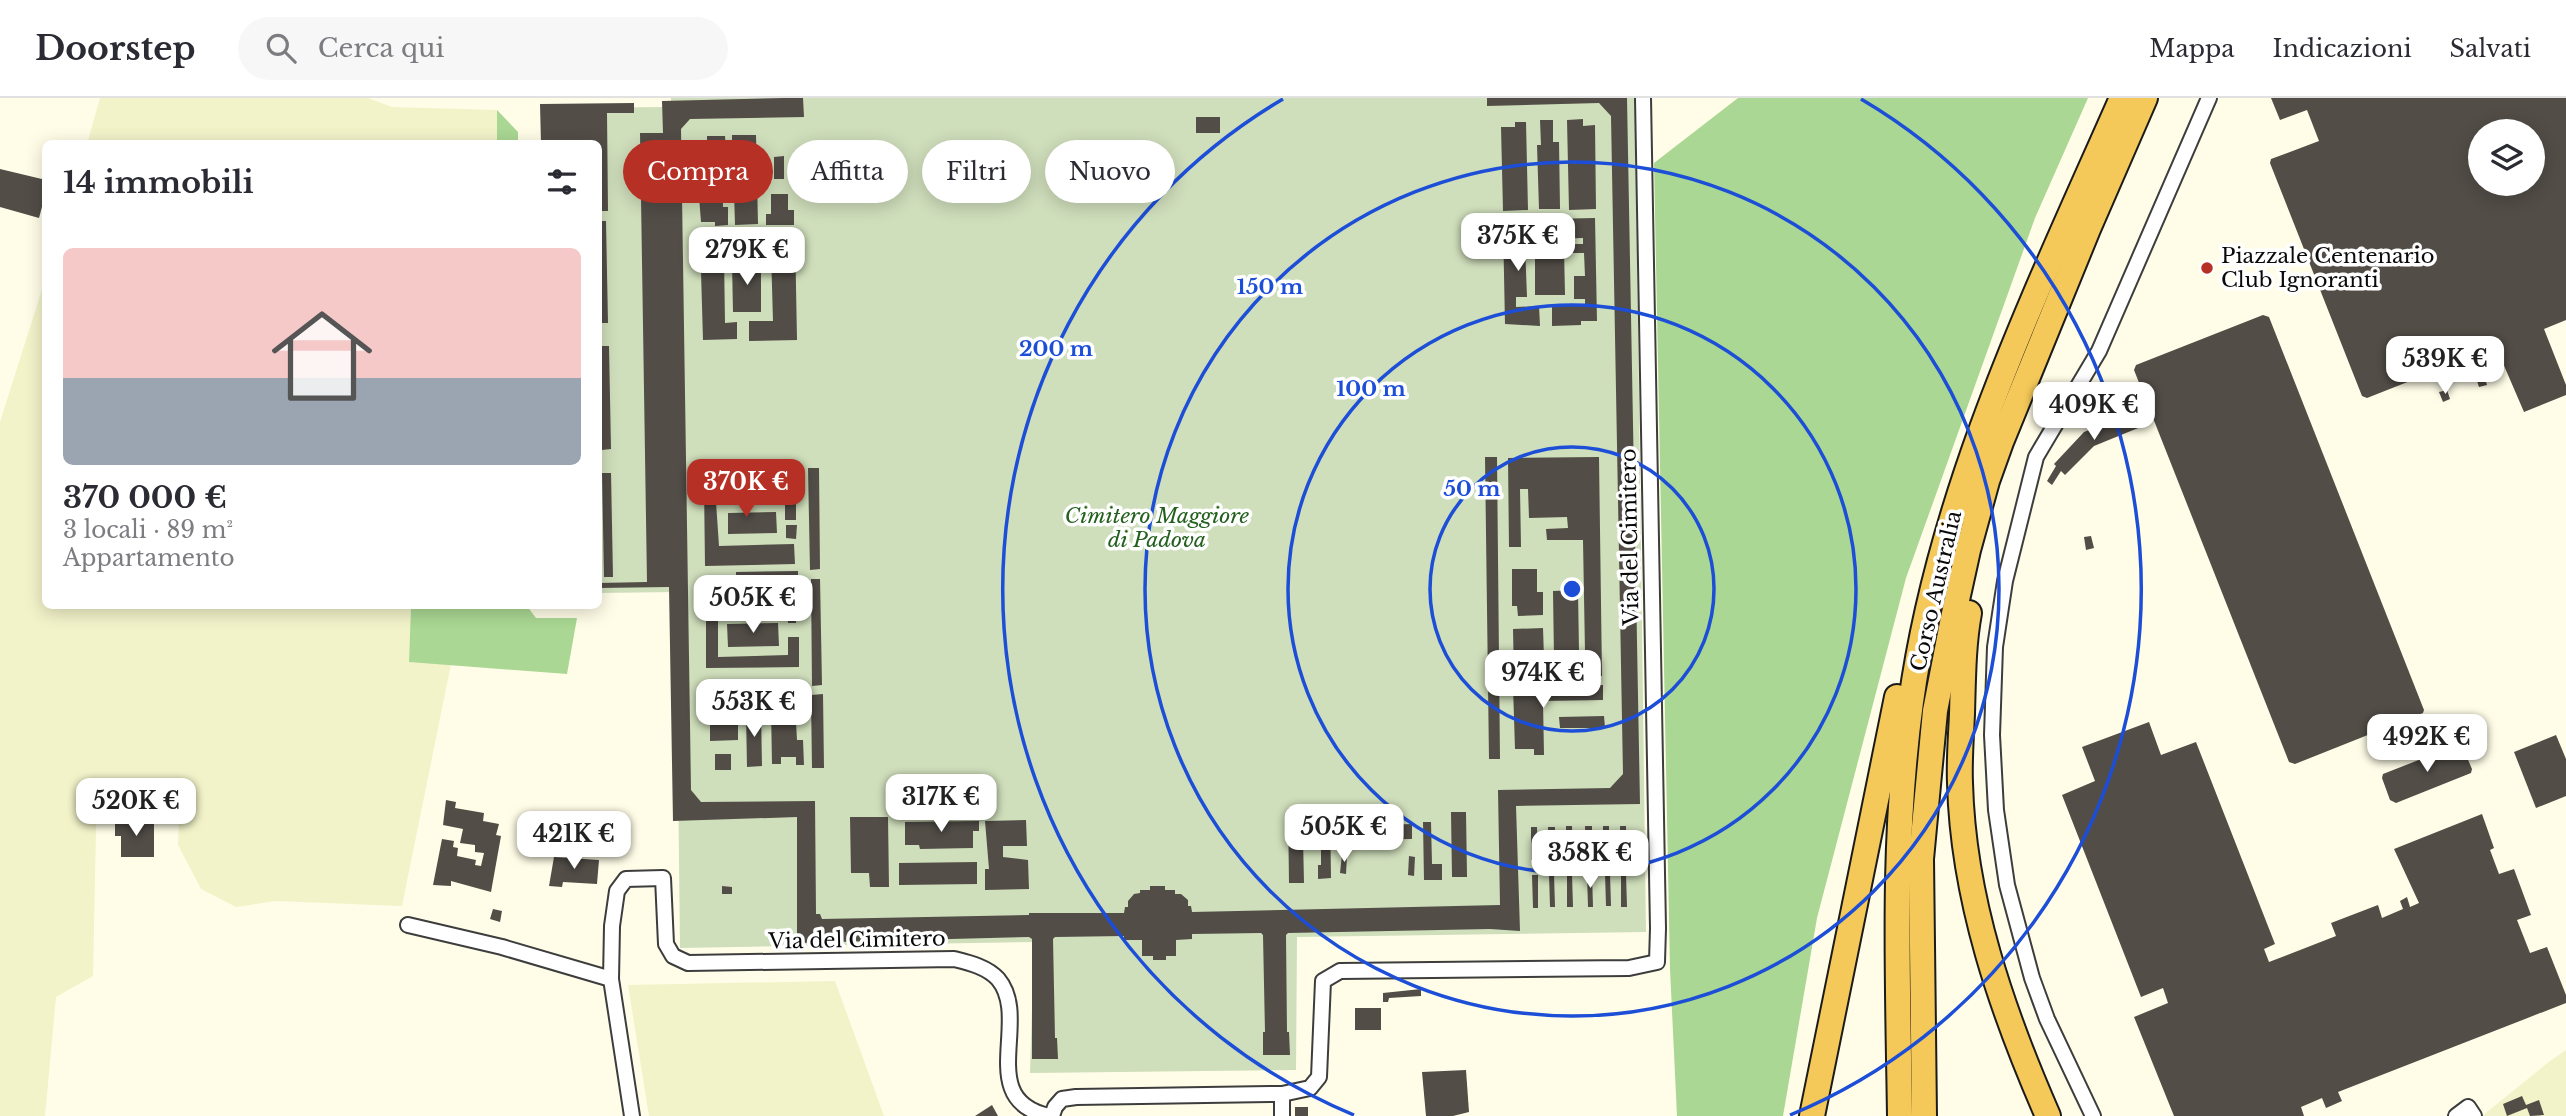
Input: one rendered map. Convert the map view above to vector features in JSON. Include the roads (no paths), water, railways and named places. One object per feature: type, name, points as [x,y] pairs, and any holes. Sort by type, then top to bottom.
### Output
[{"type":"highway","name":"Corso Australia","points":[[1924,1116],[1921,859],[1927,785],[1935,711],[1968,550],[1984,419],[2122,98]]},
{"type":"highway","name":"Corso Australia","points":[[1900,1116],[1898,929],[1904,765],[1911,701],[1934,584],[1976,478],[2145,98]]},
{"type":"highway","points":[[1812,1116],[1905,662],[1937,537],[1976,478]]},
{"type":"highway","points":[[1976,478],[1979,558],[1967,625],[1959,783],[1967,860],[1991,972],[2048,1116]]},
{"type":"street","name":"Via del Cimitero","points":[[611,979],[612,926],[617,891],[626,879],[663,878],[666,944],[673,957],[688,963],[954,959],[979,966],[997,978],[1007,995],[1010,1086],[1022,1106],[1050,1116],[1062,1099],[1076,1097],[1282,1094],[1310,1088],[1319,1077],[1324,981],[1340,971],[1629,968],[1657,962],[1643,98]]},
{"type":"street","points":[[2093,1116],[2047,1019],[2032,978],[2007,885],[1996,810],[1992,736],[1995,647],[2005,580],[2036,457],[2099,351],[2209,98]]},
{"type":"street","points":[[408,925],[502,947],[611,979],[632,1116]]},
{"type":"street","points":[[1282,1094],[1282,1116]]},
{"type":"street","points":[[2456,1116],[2468,1107],[2474,1116]]},
{"type":"place","name":"Piazzale Centenario Club Ignoranti","points":[[2207,268]]},
{"type":"park label","name":"Cimitero Maggiore di Padova","points":[[1157,528]]}]
